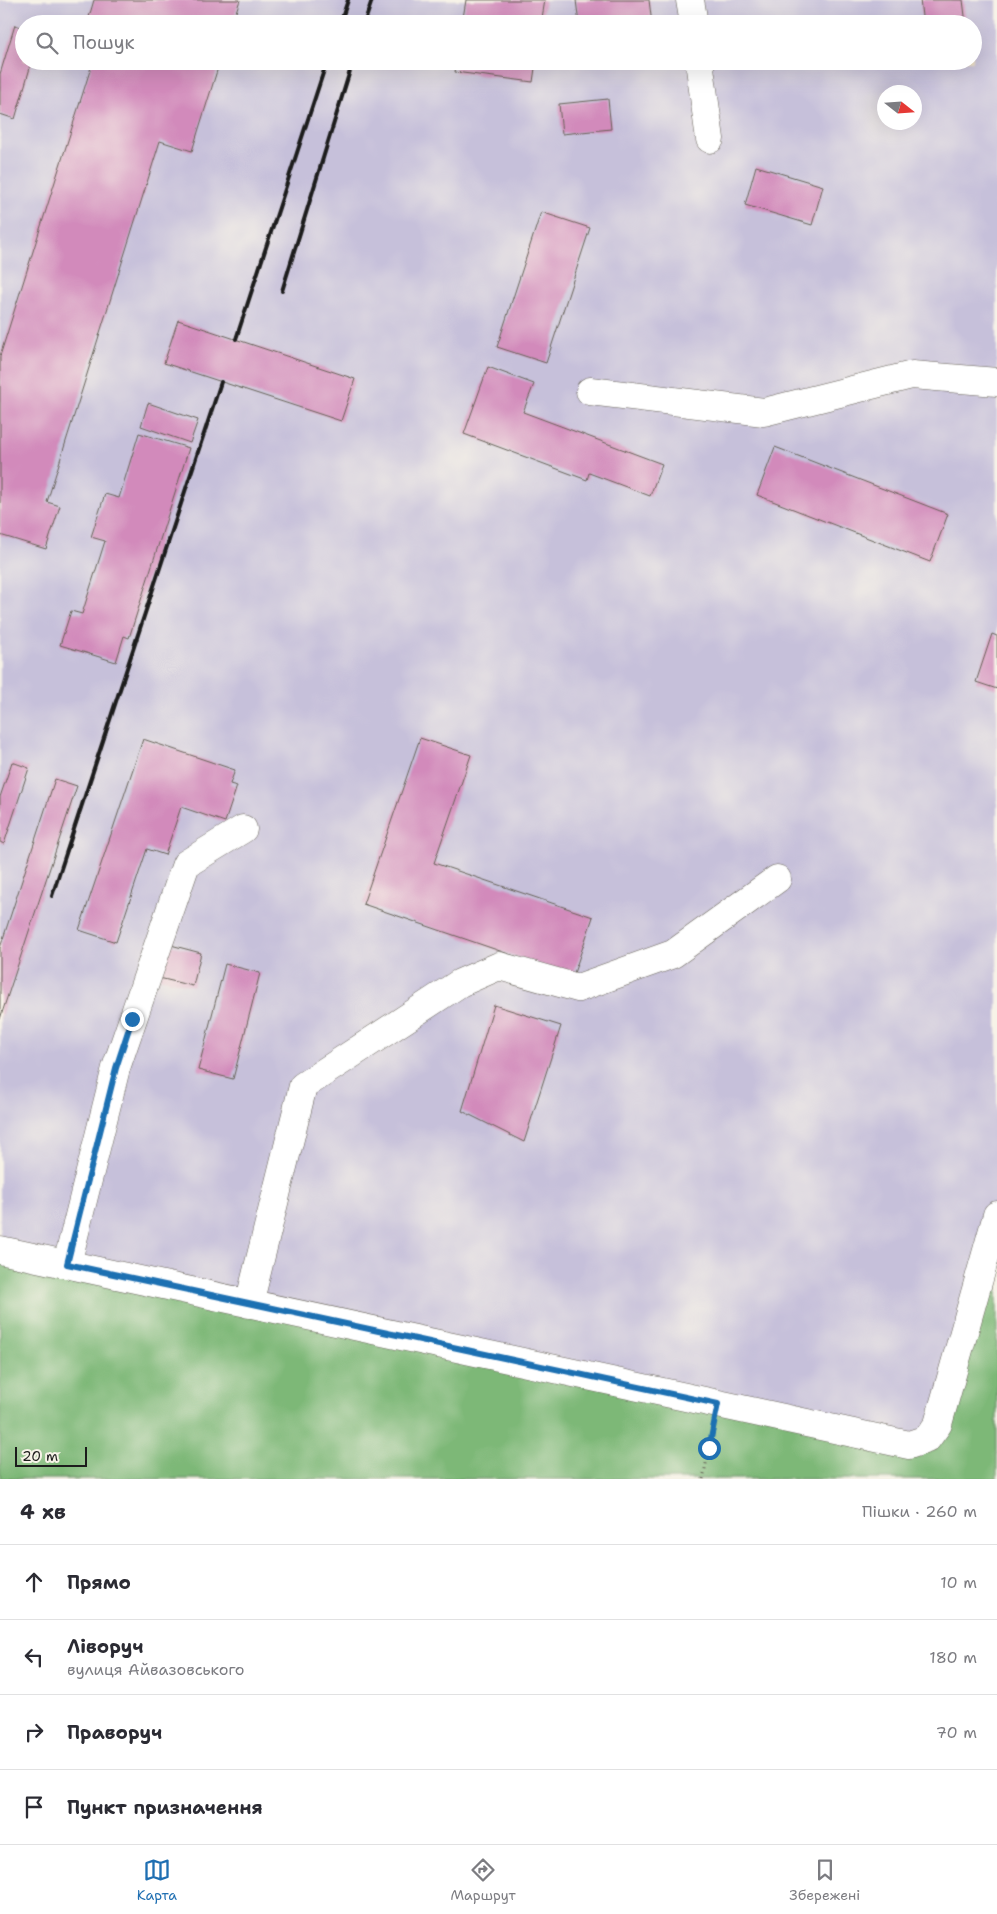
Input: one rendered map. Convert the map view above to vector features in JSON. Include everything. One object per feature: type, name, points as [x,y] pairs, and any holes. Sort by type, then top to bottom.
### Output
[{"type":"lane","points":[[690,0],[692,15]]},
{"type":"lane","points":[[700,70],[710,139]]},
{"type":"lane","points":[[590,391],[764,412],[912,375],[997,382]]},
{"type":"lane","points":[[67,1264],[116,1068],[186,864],[243,829]]},
{"type":"lane","points":[[249,1304],[303,1086],[460,983],[483,972],[499,966],[578,988],[673,954],[777,879]]},
{"type":"lane","points":[[0,1250],[909,1445],[927,1439],[938,1424],[997,1215]]},
{"type":"path","points":[[703,1479],[718,1404]]},
{"type":"shaded area","points":[[0,0],[997,0],[997,1215],[927,1439],[0,1250]]},
{"type":"green space","points":[[997,1215],[997,1479],[0,1479],[0,1250],[927,1439]]},
{"type":"building","points":[[94,0],[240,0],[235,15],[90,15]]},
{"type":"building","points":[[466,0],[545,0],[542,15],[464,15]]},
{"type":"building","points":[[576,0],[649,0],[651,15],[578,15]]},
{"type":"building","points":[[920,0],[963,0],[965,15],[922,15]]},
{"type":"building","points":[[15,25],[15,70],[29,70],[15,119],[0,114],[0,74]]},
{"type":"building","points":[[90,70],[217,70],[192,151],[160,141],[47,502],[60,506],[46,549],[0,535],[0,356]]},
{"type":"building","points":[[455,70],[535,70],[533,82],[455,72]]},
{"type":"building","points":[[608,99],[611,129],[562,134],[559,104]]},
{"type":"building","points":[[756,166],[823,186],[812,225],[745,205]]},
{"type":"building","points":[[541,212],[590,228],[546,363],[497,347]]},
{"type":"building","points":[[178,320],[355,379],[341,421],[164,363]]},
{"type":"building","points":[[488,367],[534,384],[523,412],[662,464],[650,496],[589,473],[587,480],[464,434]]},
{"type":"building","points":[[148,403],[198,420],[190,443],[141,426]]},
{"type":"building","points":[[139,433],[189,448],[129,638],[124,636],[116,662],[60,645],[71,611],[82,614],[105,541],[91,537],[105,494],[119,498]]},
{"type":"building","points":[[775,447],[948,514],[930,562],[757,495]]},
{"type":"building","points":[[992,634],[997,636],[997,689],[976,682]]},
{"type":"building","points":[[420,738],[471,755],[434,863],[593,917],[573,976],[363,904]]},
{"type":"building","points":[[143,739],[235,770],[230,784],[237,786],[225,822],[181,807],[165,855],[147,849],[116,942],[79,930]]},
{"type":"building","points":[[12,762],[29,768],[4,844],[0,842],[0,797]]},
{"type":"building","points":[[55,779],[77,786],[0,1019],[0,948]]},
{"type":"building","points":[[167,944],[201,953],[193,986],[159,978]]},
{"type":"building","points":[[225,964],[260,973],[233,1079],[198,1070]]},
{"type":"building","points":[[494,1005],[561,1026],[524,1142],[462,1111]]},
{"type":"railway","points":[[343,15],[348,0]]},
{"type":"railway","points":[[367,15],[372,0]]},
{"type":"railway","points":[[236,339],[324,70]]},
{"type":"railway","points":[[282,291],[350,70]]},
{"type":"railway","points":[[52,896],[221,382]]},
{"type":"route","points":[[132,1019],[116,1068],[67,1264],[718,1404],[709,1448]]}]
